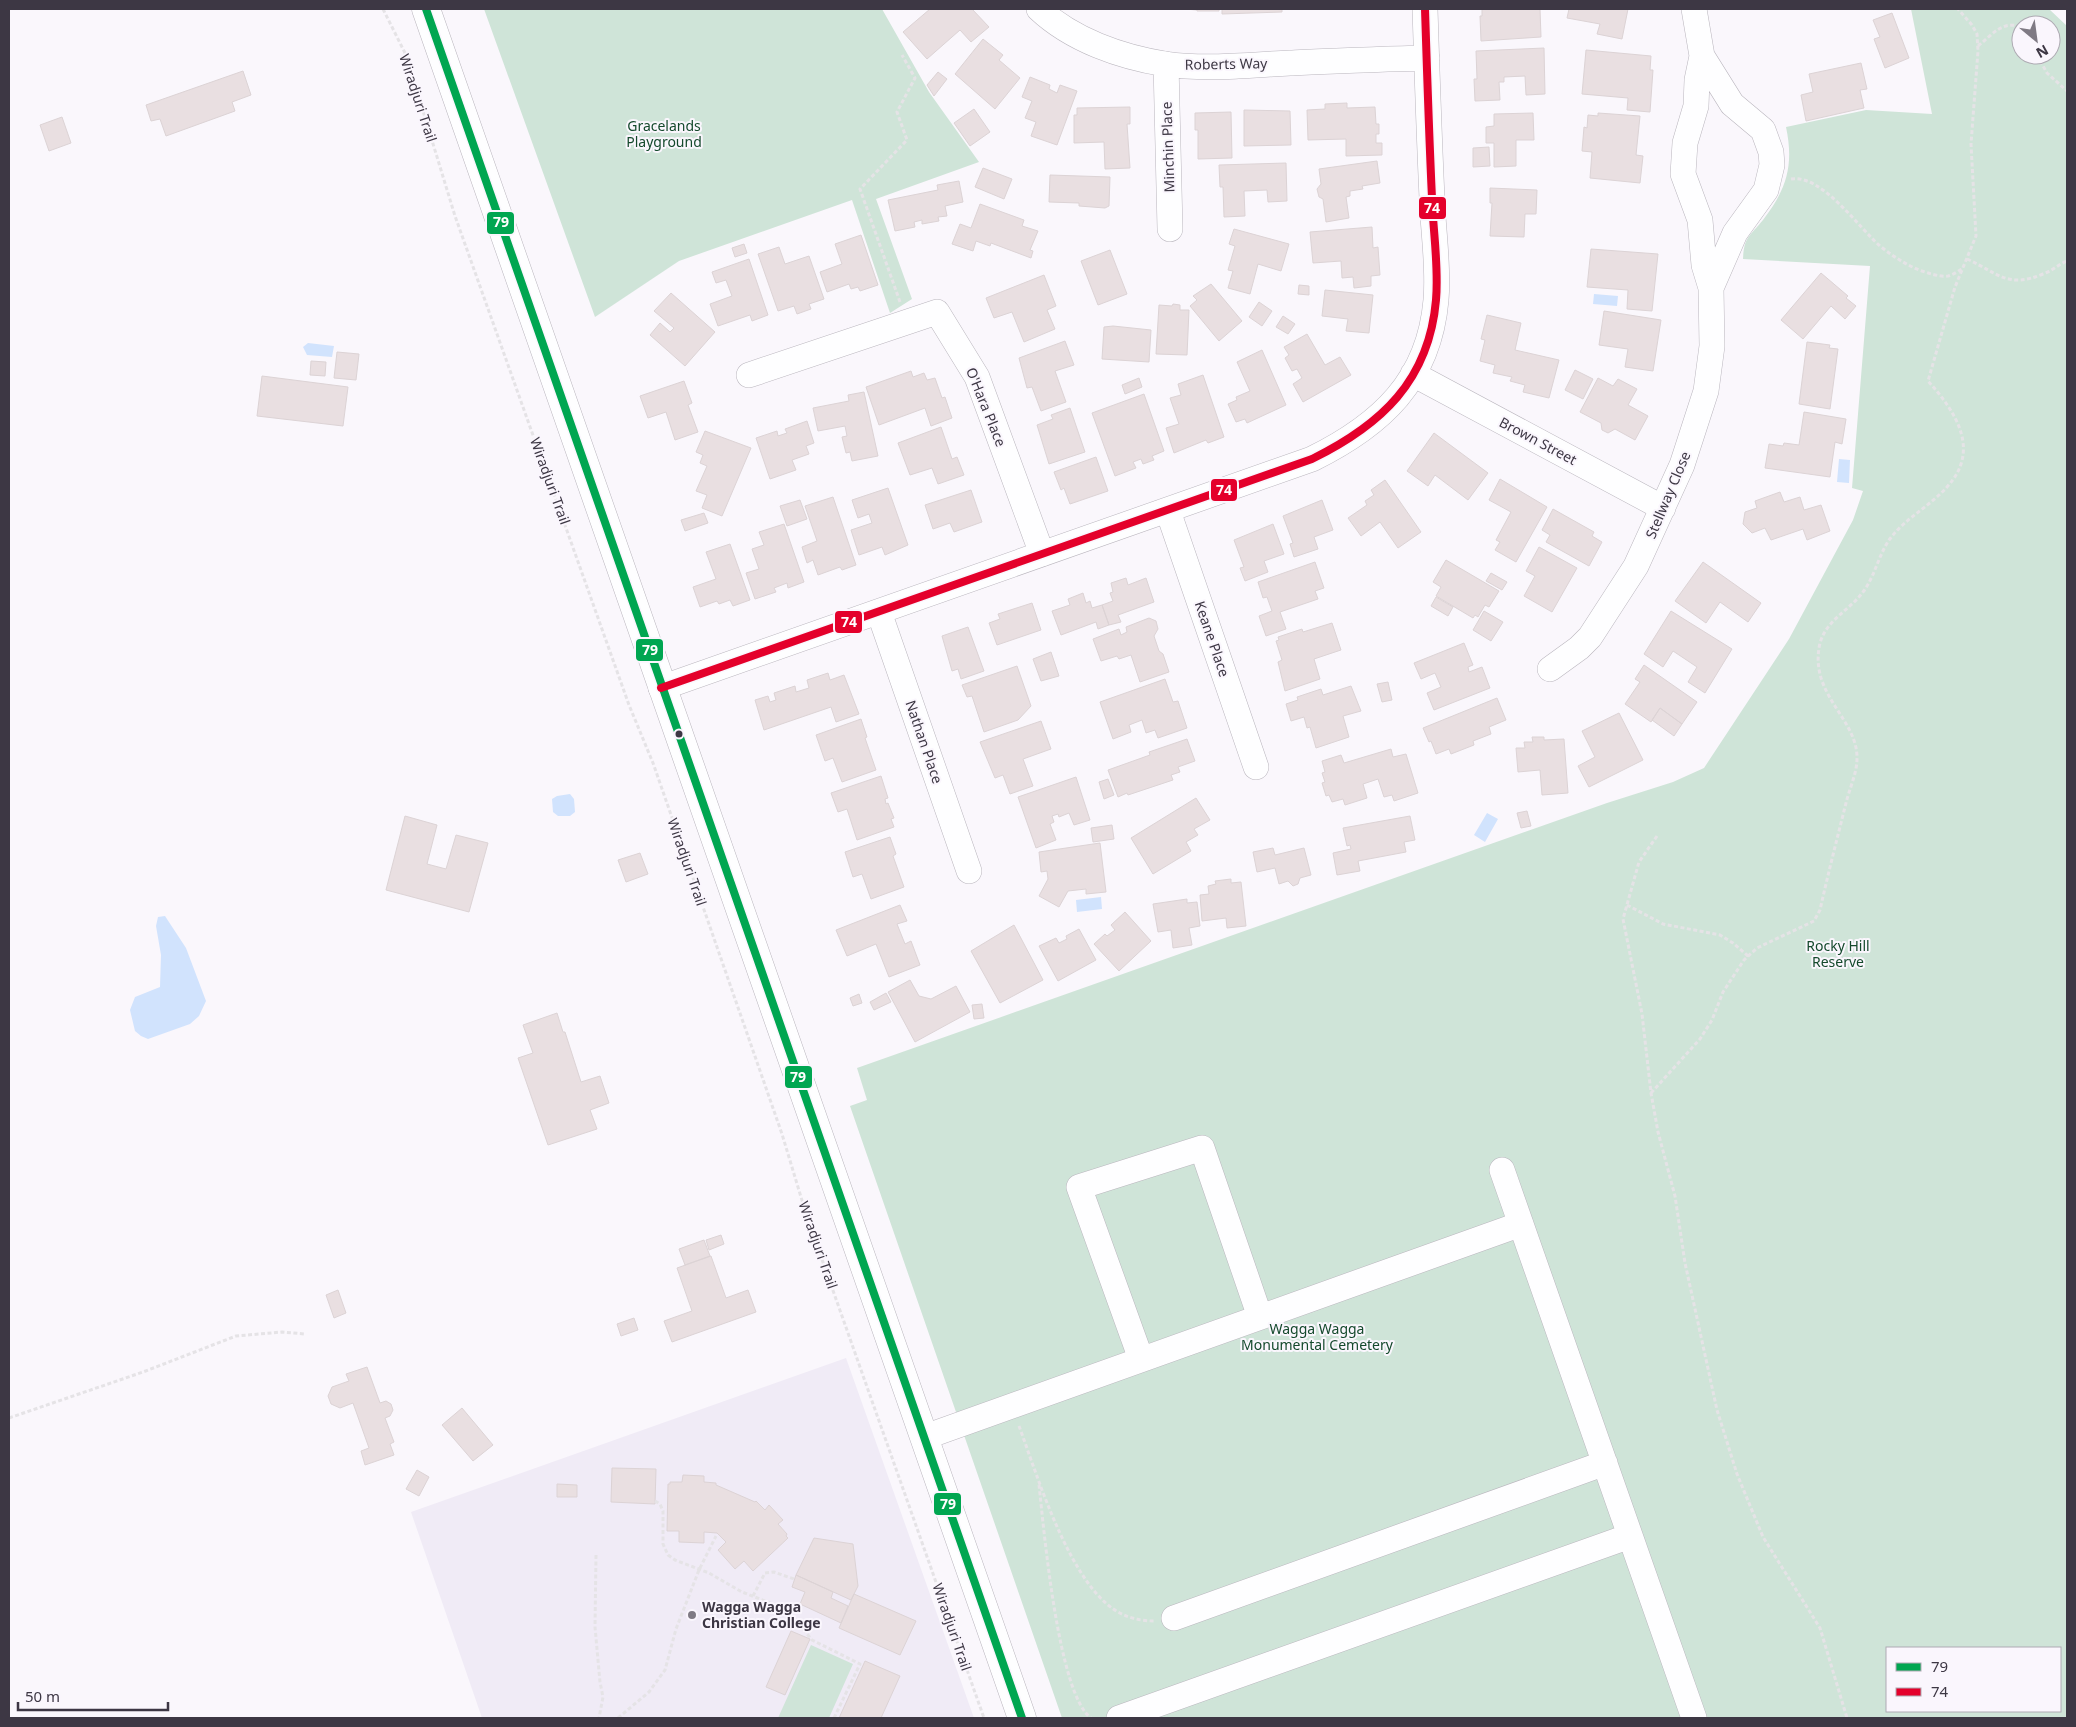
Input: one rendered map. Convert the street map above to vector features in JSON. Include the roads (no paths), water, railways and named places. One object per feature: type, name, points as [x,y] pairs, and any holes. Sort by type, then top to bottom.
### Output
[{"type":"main road","points":[[426,9],[661,688],[1022,1718]]},
{"type":"street","name":"Roberts Way","points":[[1039,9],[1048,18],[1087,41],[1128,55],[1166,64],[1208,66],[1427,58]]},
{"type":"street","points":[[661,688],[1312,459],[1344,443],[1373,423],[1396,399],[1425,353],[1436,301],[1437,268],[1432,202],[1425,9]]},
{"type":"street","name":"Stellway Close","points":[[1550,670],[1579,648],[1599,626],[1636,566],[1682,465],[1706,391],[1712,346],[1711,288],[1704,265],[1700,220],[1683,174],[1685,143],[1696,106],[1697,80],[1702,56],[1694,9]]},
{"type":"street","name":"Stellway Close","points":[[1702,56],[1732,104],[1763,130],[1771,152],[1772,165],[1769,184],[1735,233],[1711,288]]},
{"type":"street","name":"Minchin Place","points":[[1166,64],[1170,229]]},
{"type":"street","name":"O'Hara Place","points":[[749,375],[937,312],[977,377],[1042,554]]},
{"type":"street","name":"Brown Street","points":[[1413,374],[1663,508]]},
{"type":"street","name":"Keane Place","points":[[1168,511],[1256,767]]},
{"type":"street","name":"Nathan Place","points":[[879,612],[969,871]]},
{"type":"street","points":[[1141,1359],[1079,1187],[1202,1148],[1260,1317]]},
{"type":"street","points":[[1502,1170],[1694,1718]]},
{"type":"street","points":[[925,1437],[1521,1224]]},
{"type":"street","points":[[1174,1618],[1605,1463]]},
{"type":"street","points":[[1119,1718],[1630,1536]]},
{"type":"water","points":[[1594,294],[1618,296],[1617,306],[1593,304]]},
{"type":"water","points":[[308,343],[334,346],[332,357],[307,355],[303,347]]},
{"type":"water","points":[[1839,459],[1850,460],[1849,483],[1837,482]]},
{"type":"water","points":[[570,794],[574,799],[575,812],[570,816],[558,816],[553,812],[552,799],[557,796]]},
{"type":"water","points":[[1487,813],[1498,819],[1485,842],[1474,835]]},
{"type":"water","points":[[1101,897],[1102,909],[1077,912],[1076,900]]},
{"type":"water","points":[[165,916],[186,948],[206,1001],[199,1016],[190,1024],[148,1039],[135,1031],[130,1010],[135,997],[160,987],[161,955],[156,926],[158,917]]},
{"type":"place","name":"Wagga Wagga Christian College","points":[[692,1615]]},
{"type":"park label","name":"Gracelands Playground","points":[[664,134]]},
{"type":"park label","name":"Rocky Hill Reserve","points":[[1838,954]]},
{"type":"park label","name":"Wagga Wagga Monumental Cemetery","points":[[1317,1338]]}]
